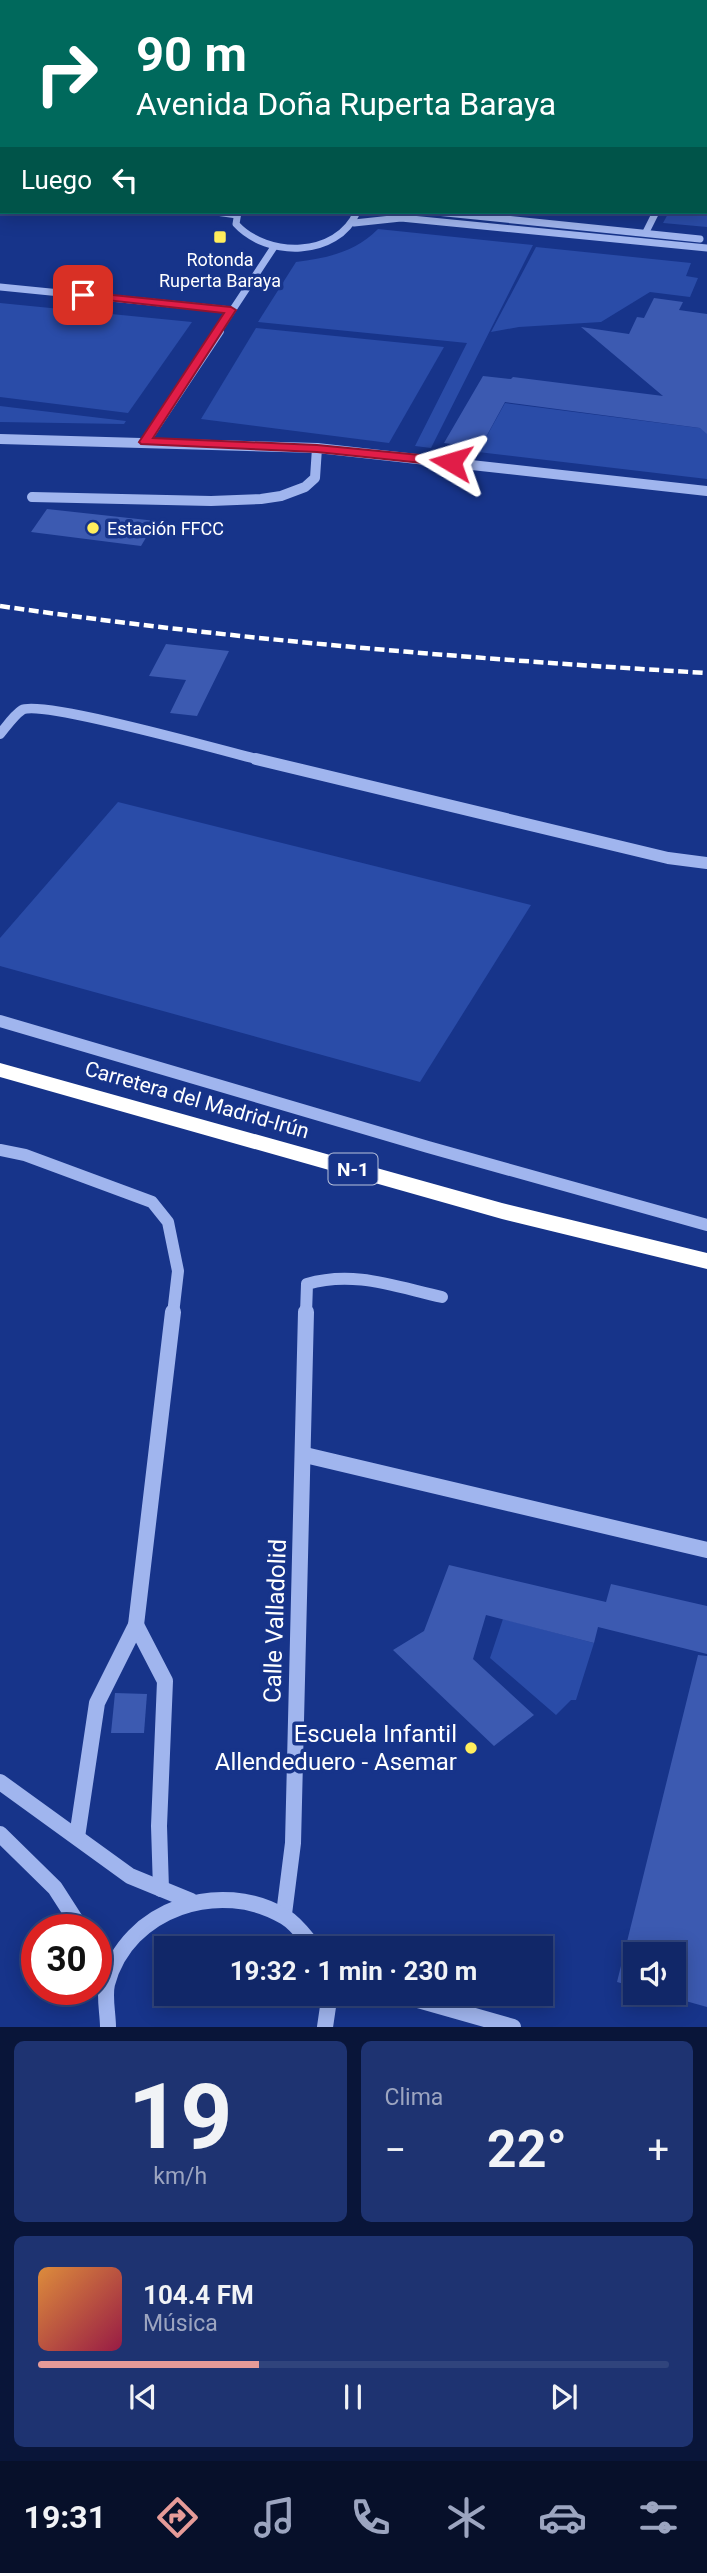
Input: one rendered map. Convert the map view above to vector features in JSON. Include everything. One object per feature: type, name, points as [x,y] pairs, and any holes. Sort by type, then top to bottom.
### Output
[{"type":"highway","name":"Carretera del Madrid-Irún","points":[[0,1070],[502,1211],[707,1261]]},
{"type":"street","points":[[238,214],[236,224],[244,234],[274,247],[306,246],[325,242],[340,236],[354,223],[401,218],[707,248]]},
{"type":"street","points":[[354,223],[356,214]]},
{"type":"street","points":[[465,214],[707,239]]},
{"type":"street","points":[[646,232],[655,214]]},
{"type":"street","points":[[145,442],[274,247]]},
{"type":"street","points":[[0,287],[231,310]]},
{"type":"street","points":[[0,439],[317,448],[707,491]]},
{"type":"street","points":[[32,497],[211,501],[281,496],[305,487],[315,478],[317,448]]},
{"type":"street","points":[[0,734],[22,710],[47,710],[668,858],[707,863]]},
{"type":"street","points":[[0,1020],[428,1147],[707,1225]]},
{"type":"street","points":[[0,1150],[25,1155],[152,1202],[168,1222],[178,1271],[136,1625],[97,1703],[77,1837]]},
{"type":"street","name":"Calle Valladolid","points":[[284,1914],[293,1843],[307,1284],[323,1277],[353,1277],[442,1297]]},
{"type":"street","points":[[304,1455],[707,1550]]},
{"type":"street","points":[[136,1625],[165,1681],[159,1826],[161,1889]]},
{"type":"street","points":[[4,1786],[130,1876],[191,1901]]},
{"type":"street","points":[[0,1834],[55,1888],[72,1914]]},
{"type":"street","points":[[112,1969],[118,1954],[137,1930],[162,1912],[191,1901],[223,1897],[244,1900],[284,1914],[308,1936]]},
{"type":"street","points":[[105,2005],[108,2027]]},
{"type":"street","points":[[325,2027],[328,2006]]},
{"type":"street","points":[[439,2006],[513,2027]]},
{"type":"shaded area","points":[[668,214],[707,214],[707,227],[663,223]]},
{"type":"shaded area","points":[[378,229],[533,245],[431,448],[415,446],[467,343],[258,322],[296,262],[340,253],[360,243]]},
{"type":"shaded area","points":[[536,247],[691,263],[686,276],[698,278],[690,297],[650,292],[601,322],[519,327],[491,332]]},
{"type":"shaded area","points":[[0,303],[192,322],[128,413],[0,397]]},
{"type":"shaded area","points":[[256,328],[444,347],[389,443],[201,419]]},
{"type":"shaded area","points":[[505,403],[707,429],[707,479],[478,452]]},
{"type":"shaded area","points":[[0,406],[126,421],[124,424],[0,422]]},
{"type":"shaded area","points":[[118,802],[531,905],[420,1082],[0,966],[0,938]]},
{"type":"shaded area","points":[[503,1619],[594,1643],[576,1700],[571,1700],[556,1715],[490,1658]]},
{"type":"building","points":[[654,298],[683,302],[679,310],[707,314],[707,434],[700,428],[505,402],[480,448],[444,443],[483,376],[513,377],[663,396],[581,327],[629,334],[637,317],[644,318]]},
{"type":"building","name":"Estación FFCC","points":[[47,509],[156,521],[141,546],[31,532]]},
{"type":"building","points":[[166,644],[229,651],[197,716],[170,713],[186,680],[149,676]]},
{"type":"building","points":[[449,1565],[606,1602],[611,1584],[707,1606],[707,1654],[598,1627],[594,1643],[486,1615],[473,1659],[534,1715],[494,1746],[393,1650],[424,1631]]},
{"type":"building","points":[[698,1655],[707,1656],[707,2007],[686,2001],[686,1942],[627,1942]]},
{"type":"building","points":[[115,1693],[147,1694],[144,1733],[111,1733]]},
{"type":"building","points":[[623,1958],[623,1984],[617,1982]]},
{"type":"railway","points":[[0,606],[176,629],[353,647],[707,673]]},
{"type":"place","name":"Rotonda Ruperta Baraya","points":[[220,237]]},
{"type":"place","name":"Estación FFCC","points":[[93,528]]},
{"type":"place","name":"Escuela Infantil Allendeduero - Asemar","points":[[471,1748]]},
{"type":"route","points":[[83,295],[231,310],[145,442],[317,448],[451,462]]}]
